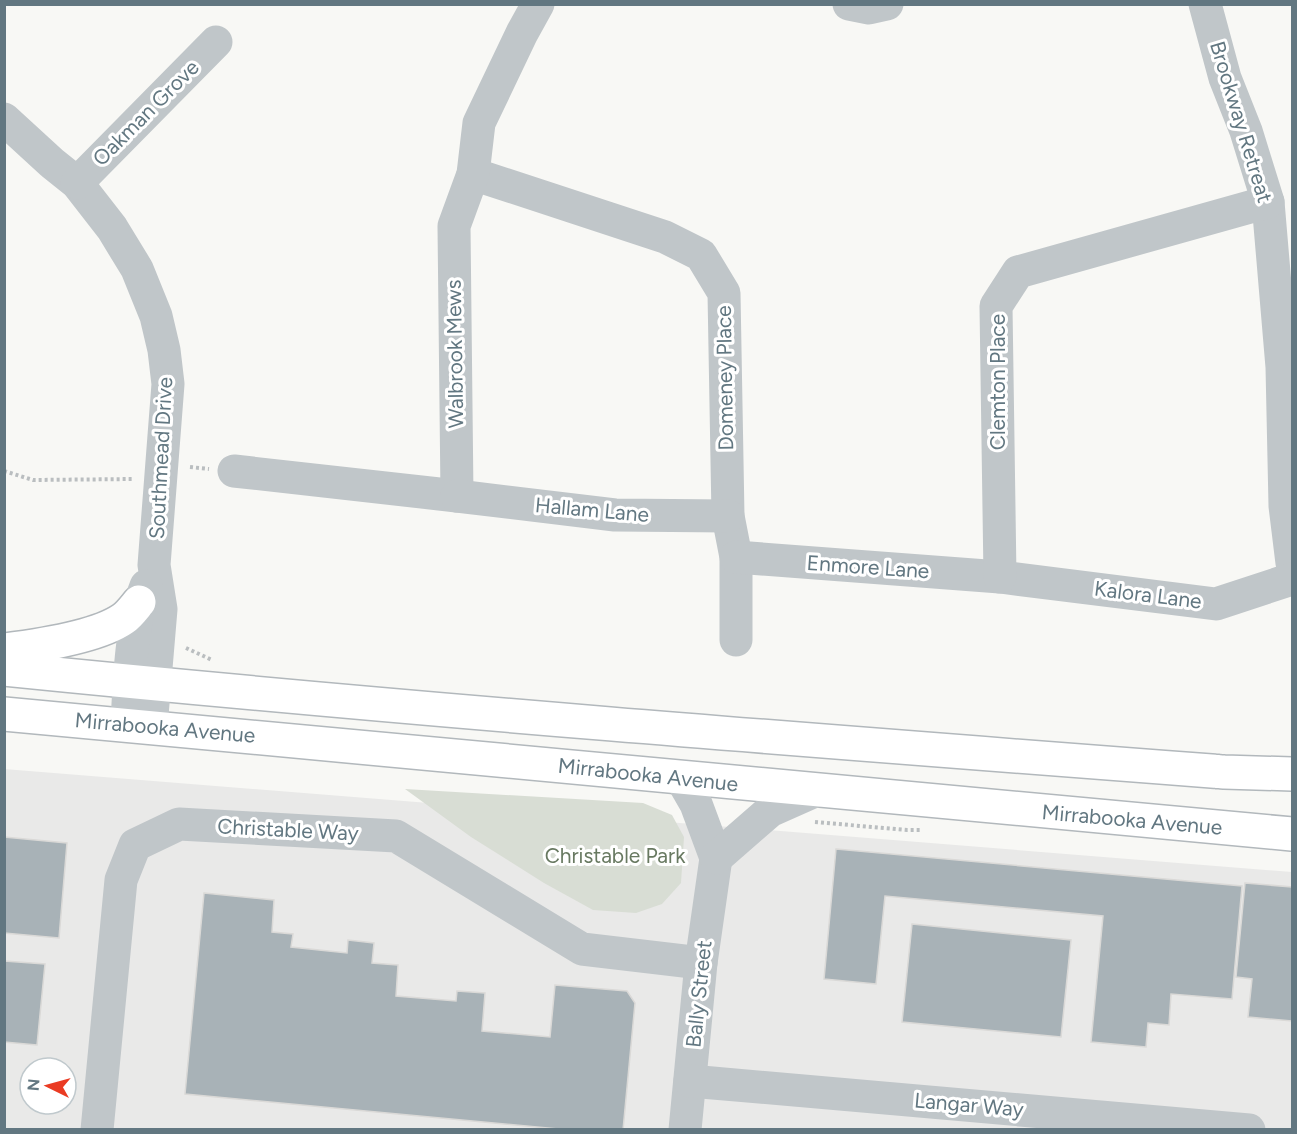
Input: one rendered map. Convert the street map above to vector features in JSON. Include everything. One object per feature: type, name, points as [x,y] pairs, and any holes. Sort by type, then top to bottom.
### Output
[{"type":"main road","points":[[4,650],[45,643],[102,628],[124,619],[139,602]]},
{"type":"main road","name":"Mirrabooka Avenue","points":[[4,669],[758,737],[1224,772],[1293,774]]},
{"type":"main road","name":"Mirrabooka Avenue","points":[[4,714],[1293,834]]},
{"type":"street","name":"Walbrook Mews","points":[[457,496],[454,226],[473,174],[479,123],[538,4]]},
{"type":"street","points":[[849,4],[869,8],[887,4]]},
{"type":"street","name":"Brookway Retreat","points":[[1205,4],[1225,78],[1246,131],[1268,202],[1287,366],[1285,506],[1293,563]]},
{"type":"street","name":"Oakman Grove","points":[[76,183],[216,42]]},
{"type":"street","name":"Southmead Drive","points":[[4,119],[76,183],[112,228],[138,269],[156,316],[164,350],[168,384],[156,475],[154,565],[161,609],[142,682]]},
{"type":"street","name":"Domeney Place","points":[[473,174],[665,237],[701,255],[724,293],[728,516],[736,557],[736,640]]},
{"type":"street","name":"Clemton Place","points":[[1000,577],[996,306],[1018,272],[1268,202]]},
{"type":"street","points":[[234,471],[457,496]]},
{"type":"street","name":"Hallam Lane","points":[[457,496],[615,515],[728,516]]},
{"type":"street","name":"Enmore Lane","points":[[736,557],[1000,577]]},
{"type":"street","name":"Southmead Drive","points":[[139,726],[142,682],[139,602],[154,565]]},
{"type":"street","name":"Kalora Lane","points":[[1000,577],[1216,604],[1293,579]]},
{"type":"street","name":"Bally Street","points":[[681,778],[696,804],[716,858],[701,963],[685,1130]]},
{"type":"street","points":[[716,858],[770,811],[815,791]]},
{"type":"street","name":"Christable Way","points":[[97,1130],[121,880],[135,846],[179,824],[396,836],[582,949],[701,963]]},
{"type":"street","name":"Langar Way","points":[[690,1080],[1250,1130]]},
{"type":"path","points":[[4,471],[33,480],[234,471]]},
{"type":"shaded area","points":[[4,769],[1292,872],[1292,1129],[5,1129]]},
{"type":"green space","name":"Christable Park","points":[[405,789],[643,803],[672,815],[684,837],[681,883],[662,904],[636,913],[593,910],[544,883],[471,837]]},
{"type":"building","points":[[4,837],[67,843],[59,938],[4,933]]},
{"type":"building","points":[[836,849],[1242,886],[1232,999],[1171,994],[1169,1025],[1148,1023],[1146,1047],[1091,1042],[1103,916],[885,896],[876,984],[824,979]]},
{"type":"building","points":[[1245,883],[1292,887],[1292,1021],[1248,1017],[1252,979],[1236,977]]},
{"type":"building","points":[[204,893],[274,900],[272,932],[293,934],[291,947],[347,953],[348,940],[374,943],[372,963],[398,965],[396,996],[456,1001],[457,991],[485,993],[482,1031],[550,1037],[555,985],[627,991],[635,1003],[623,1130],[569,1130],[185,1094]]},
{"type":"building","points":[[912,924],[1071,940],[1061,1037],[902,1022]]},
{"type":"building","points":[[4,961],[45,964],[37,1045],[4,1042]]}]
